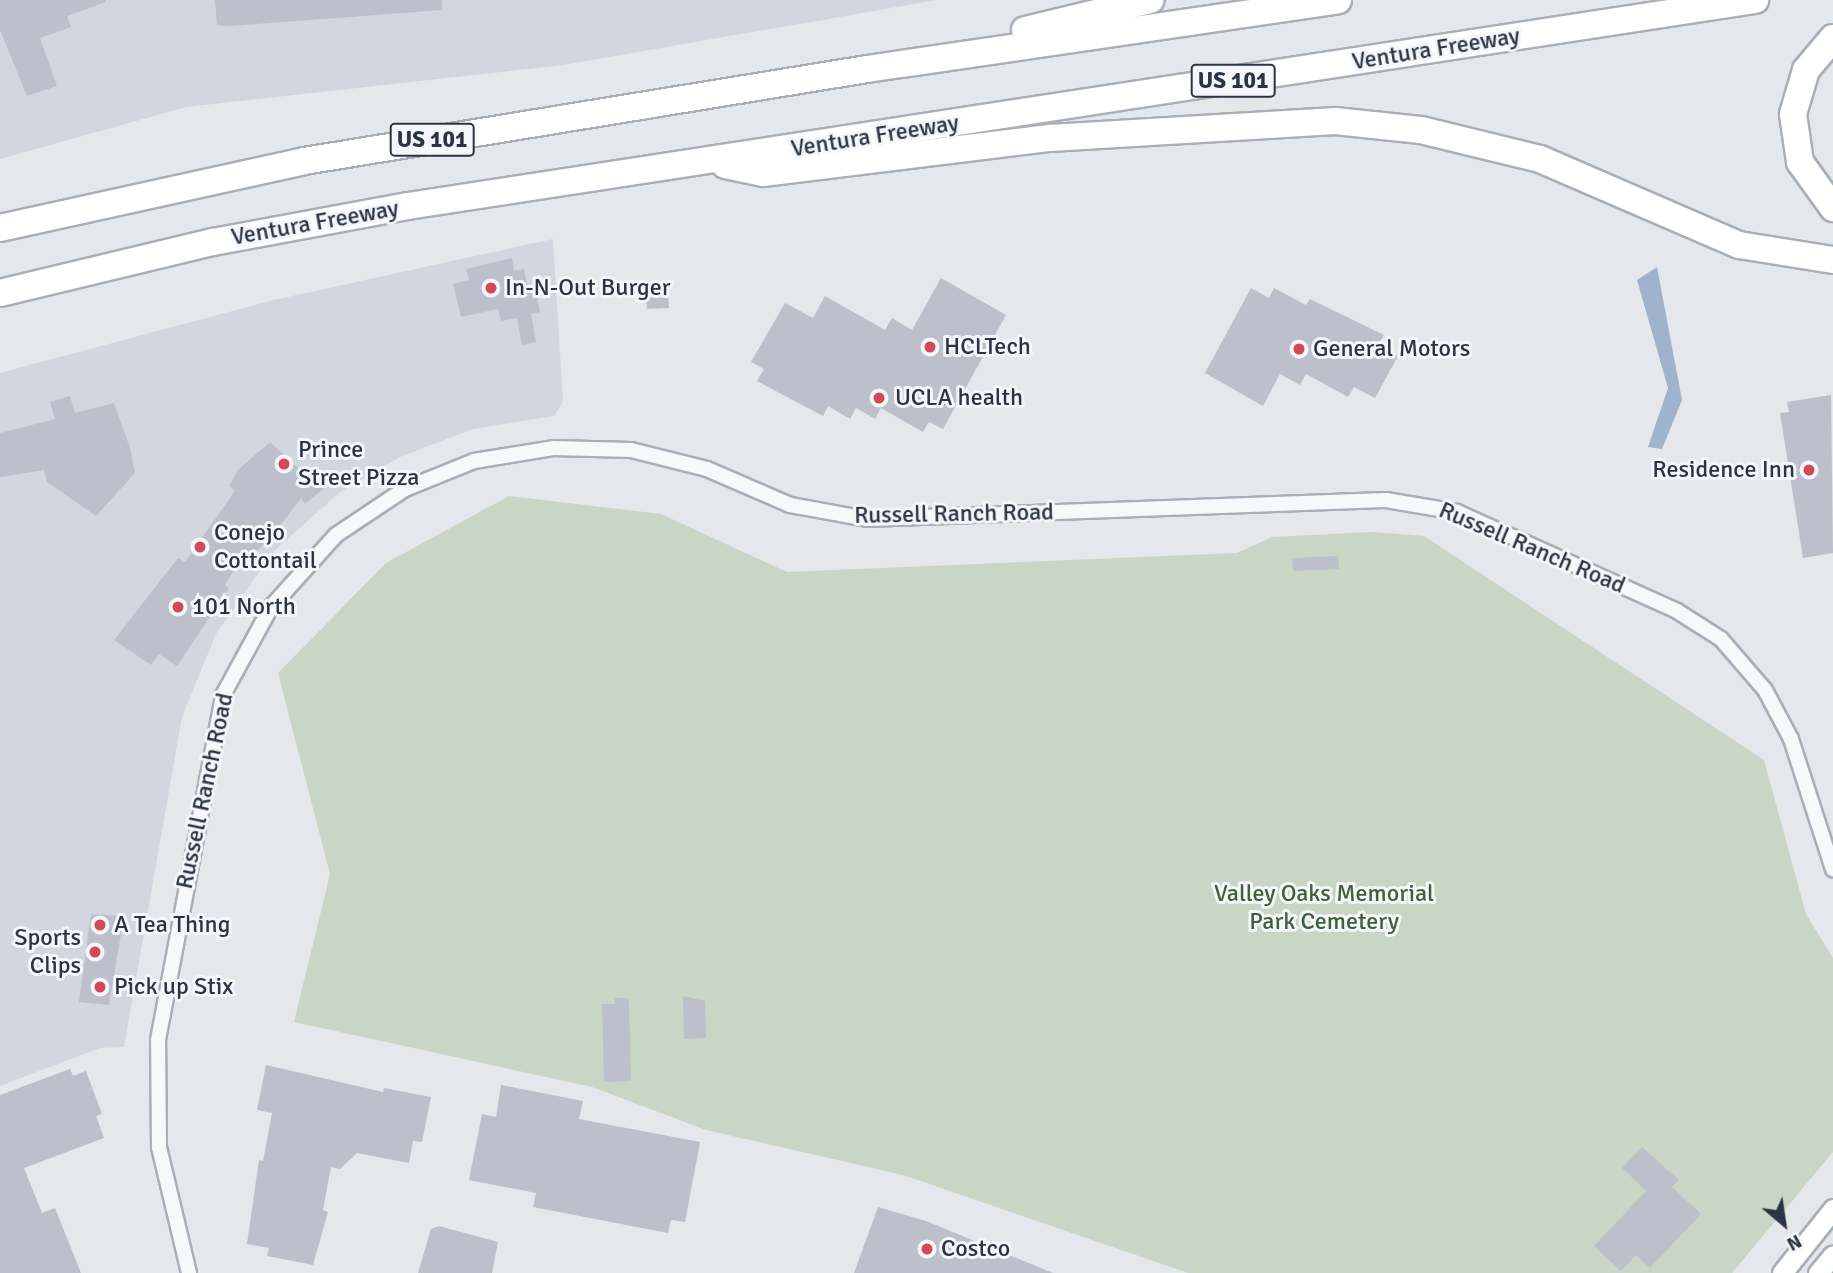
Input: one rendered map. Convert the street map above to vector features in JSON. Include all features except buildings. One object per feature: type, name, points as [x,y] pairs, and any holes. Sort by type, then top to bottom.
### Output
[{"type":"highway","points":[[867,69],[1150,0]]},
{"type":"highway","name":"US 101","points":[[0,228],[264,169],[867,69],[1338,0]]},
{"type":"highway","name":"Ventura Freeway","points":[[0,293],[239,237],[710,161],[1755,0]]},
{"type":"highway","points":[[1833,38],[1807,69],[1793,114],[1800,162],[1833,208]]},
{"type":"highway","points":[[710,161],[763,173],[1050,138],[1335,121],[1421,130],[1540,159],[1740,245],[1833,260]]},
{"type":"main road","points":[[1782,1273],[1833,1209]]},
{"type":"main road","points":[[1818,1273],[1833,1255]]},
{"type":"street","name":"Russell Ranch Road","points":[[189,1273],[159,1147],[157,1065],[205,769],[223,695],[271,607],[337,535],[405,489],[474,461],[553,448],[631,450],[707,469],[790,505],[867,519],[1386,500],[1457,512],[1677,611],[1721,639],[1765,690],[1787,731],[1833,869]]},
{"type":"shaded area","points":[[0,0],[937,0],[563,65],[186,107],[0,159]]},
{"type":"shaded area","points":[[553,239],[563,402],[554,416],[473,429],[400,457],[340,492],[274,551],[216,634],[182,717],[124,1047],[100,1048],[0,1086],[0,373],[274,300]]},
{"type":"green space","name":"Valley Oaks Memorial Park Cemetery","points":[[509,496],[661,514],[787,572],[1237,553],[1272,537],[1372,532],[1424,536],[1764,760],[1806,914],[1833,958],[1833,1152],[1732,1273],[1188,1273],[903,1175],[706,1130],[592,1087],[294,1022],[330,874],[278,673],[386,563]]},
{"type":"water","points":[[1657,267],[1682,400],[1662,449],[1648,447],[1668,388],[1637,280]]},
{"type":"place","name":"In-N-Out Burger","points":[[491,288]]},
{"type":"place","name":"HCLTech","points":[[930,347]]},
{"type":"place","name":"General Motors","points":[[1299,349]]},
{"type":"place","name":"UCLA health","points":[[879,398]]},
{"type":"place","name":"Prince Street Pizza","points":[[284,464]]},
{"type":"place","name":"Residence Inn","points":[[1809,470]]},
{"type":"place","name":"Conejo Cottontail","points":[[200,547]]},
{"type":"place","name":"101 North","points":[[178,607]]},
{"type":"place","name":"A Tea Thing","points":[[100,925]]},
{"type":"place","name":"Sports Clips","points":[[95,952]]},
{"type":"place","name":"Pick up Stix","points":[[100,987]]},
{"type":"place","name":"Costco","points":[[927,1249]]}]
